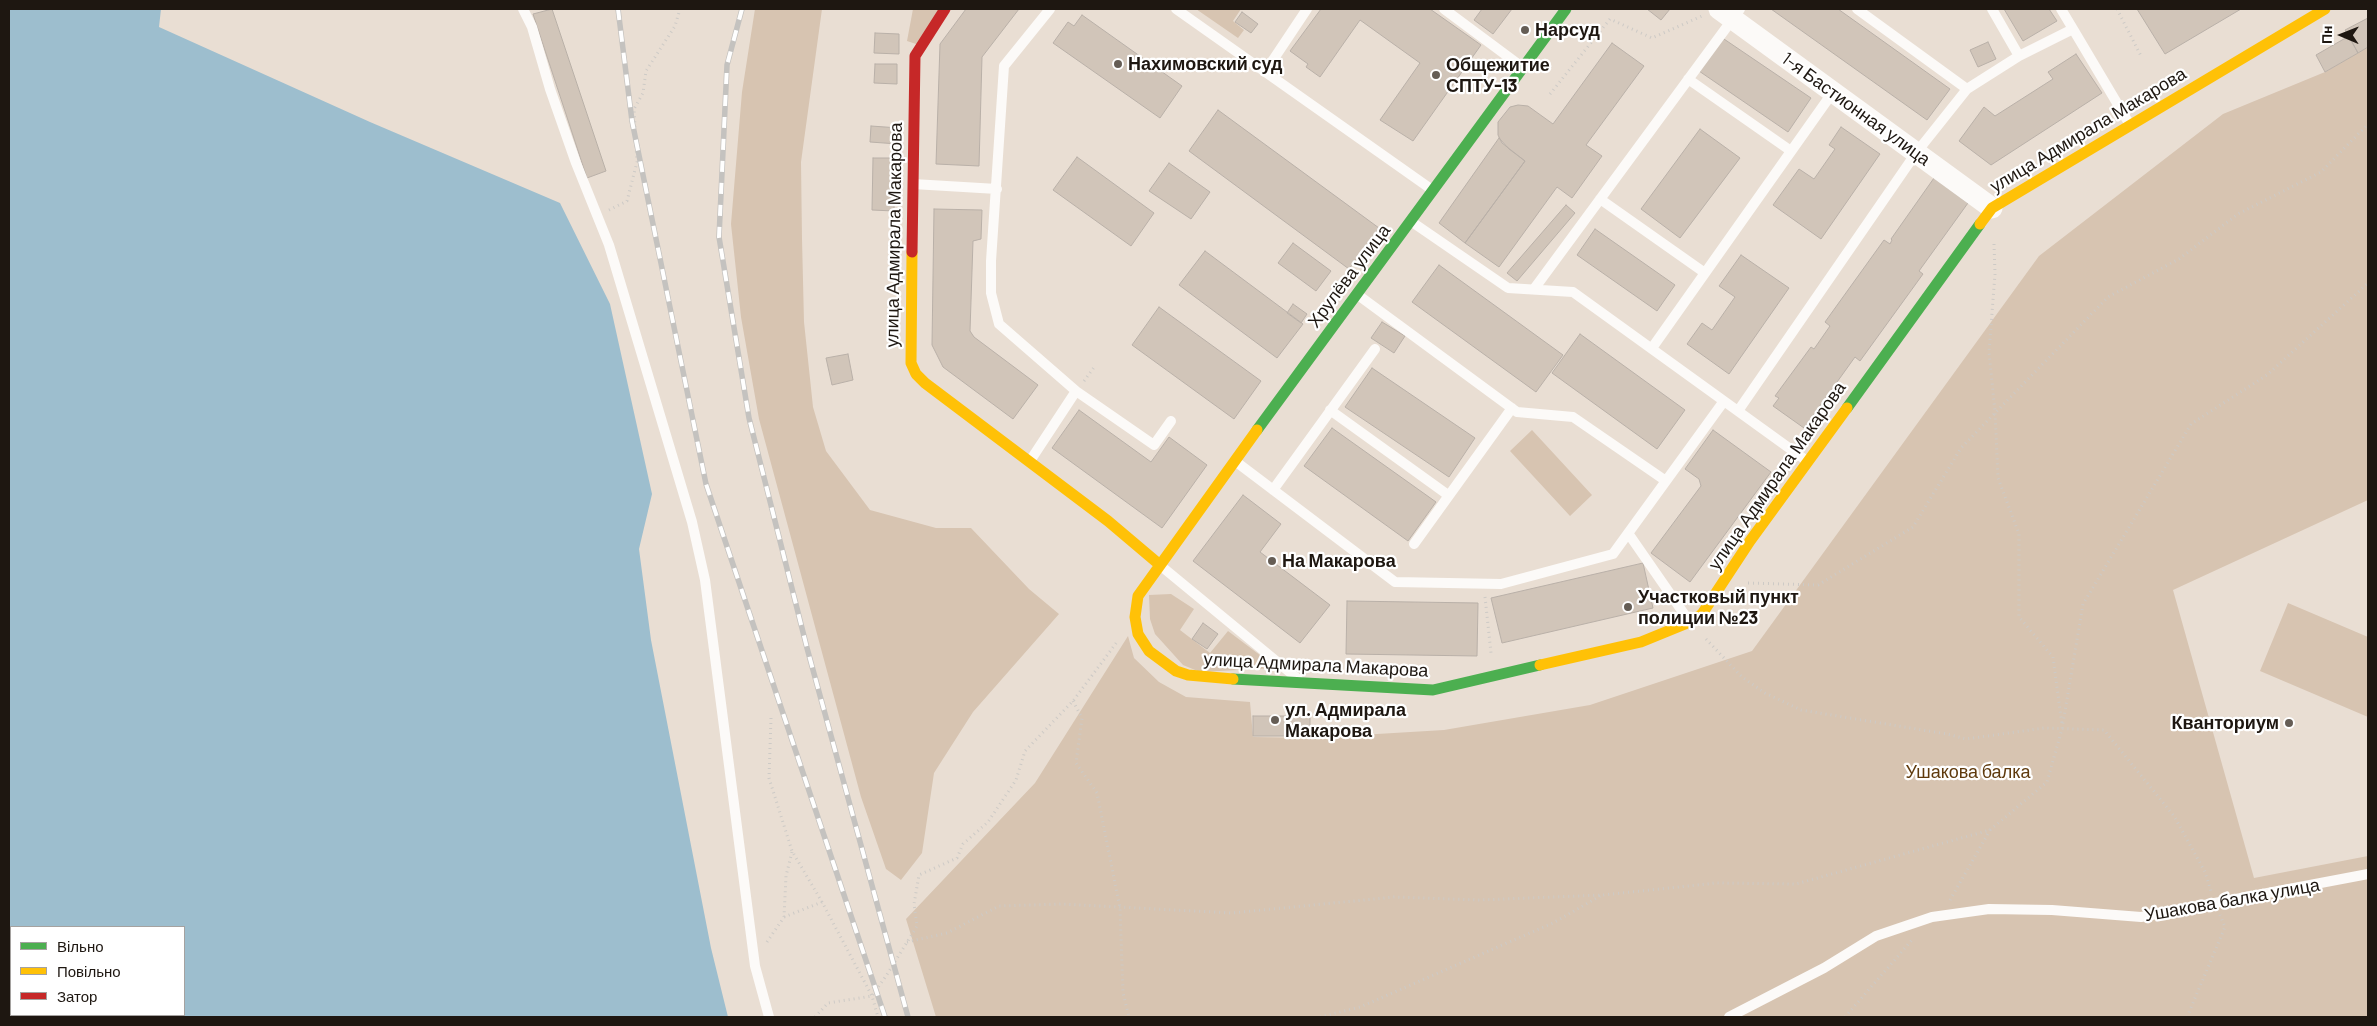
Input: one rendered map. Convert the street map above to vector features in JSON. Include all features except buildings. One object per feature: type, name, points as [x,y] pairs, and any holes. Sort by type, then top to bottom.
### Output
[{"type":"street","name":"улица Адмирала Макарова","points":[[945,9],[915,56],[911,363],[916,374],[1028,463],[1108,521],[1160,565],[1138,596],[1136,617],[1138,634],[1149,651],[1176,671],[1188,675],[1305,684],[1433,690],[1641,642],[1690,622],[1702,614],[1750,541],[1992,208],[2325,9]]},
{"type":"street","name":"Хрулёва улица","points":[[1160,565],[1234,461],[1566,9]]},
{"type":"street","name":"1-я Бастионная улица","points":[[1726,12],[1992,208]]},
{"type":"lane","points":[[523,9],[532,27],[572,154],[610,245],[692,522],[705,580],[754,960],[769,1017]]},
{"type":"lane","points":[[1050,9],[1004,66],[991,261],[991,293],[999,324],[1076,391],[1154,445],[1171,421]]},
{"type":"lane","points":[[1176,9],[1434,191]]},
{"type":"lane","points":[[1265,72],[1307,9]]},
{"type":"lane","points":[[1444,9],[1523,68]]},
{"type":"lane","points":[[1857,9],[1967,89]]},
{"type":"lane","points":[[1992,9],[2019,56]]},
{"type":"lane","points":[[2061,9],[2130,126]]},
{"type":"lane","points":[[1534,289],[1688,78],[1726,12]]},
{"type":"lane","points":[[1738,411],[1916,153],[1967,89],[2019,56],[2073,29]]},
{"type":"lane","points":[[1688,78],[1791,151]]},
{"type":"lane","points":[[1652,348],[1833,92]]},
{"type":"lane","points":[[912,184],[997,189]]},
{"type":"lane","points":[[1600,199],[1705,273]]},
{"type":"lane","points":[[1411,221],[1508,288],[1574,292],[1807,462]]},
{"type":"lane","points":[[1357,294],[1517,412],[1573,417],[1666,481]]},
{"type":"lane","points":[[1273,490],[1375,349]]},
{"type":"lane","points":[[1028,463],[1076,391]]},
{"type":"lane","points":[[1234,461],[1396,582],[1502,584],[1613,554],[1724,401]]},
{"type":"lane","points":[[1414,544],[1512,408]]},
{"type":"lane","points":[[1330,410],[1448,496]]},
{"type":"lane","points":[[1628,533],[1690,622]]},
{"type":"lane","points":[[1160,565],[1305,684]]},
{"type":"lane","name":"Ушакова балка улица","points":[[1729,1017],[1824,968],[1876,936],[1932,917],[1989,909],[2052,910],[2141,917],[2368,874]]},
{"type":"path","points":[[596,208],[610,210],[627,200],[637,162],[634,109],[643,93],[646,71],[675,26],[680,9]]},
{"type":"path","points":[[2117,9],[2142,58]]},
{"type":"path","points":[[1550,94],[1610,19],[1652,38],[1726,12]]},
{"type":"path","points":[[1723,582],[1818,585],[1913,527],[1961,448],[2108,297],[2179,259],[2238,214],[2322,172],[2368,124]]},
{"type":"path","points":[[1992,208],[1995,274],[1989,352],[1995,412],[1998,478],[2019,534],[2019,617],[2053,657],[2062,728]]},
{"type":"path","points":[[907,942],[947,932],[999,906],[1062,904],[1232,913],[1394,897],[1479,900],[1603,895],[1716,883],[1796,884],[1990,830],[2046,782],[2062,728],[2083,604],[2191,424],[2267,375],[2368,283]]},
{"type":"path","points":[[1484,584],[1492,656]]},
{"type":"path","points":[[815,1017],[828,1003],[872,996],[917,926],[914,904],[919,875],[957,858],[963,844],[988,822],[1016,780],[1025,751],[1073,701],[1136,617]]},
{"type":"path","points":[[1690,622],[1742,677],[1765,693],[1801,710],[1947,734],[1966,739],[2044,728],[2104,730],[2174,816],[2206,872],[2214,904],[2225,927],[2187,1017]]},
{"type":"path","points":[[1073,701],[1082,718],[1076,763],[1097,792],[1120,908],[1123,993],[1129,1017]]},
{"type":"path","points":[[771,718],[768,778],[792,851],[822,902],[872,996],[878,1017]]},
{"type":"path","points":[[754,960],[784,917],[786,876],[792,851]]},
{"type":"path","points":[[1320,1017],[1360,1007],[1553,923],[1603,895]]},
{"type":"path","points":[[784,917],[822,902]]},
{"type":"green space","points":[[755,9],[822,9],[801,162],[804,322],[813,407],[826,451],[870,510],[936,528],[971,528],[1029,589],[1059,614],[973,712],[934,773],[922,853],[901,880],[886,869],[861,797],[759,419],[741,317],[731,224],[742,92]]},
{"type":"green space","points":[[913,9],[945,9],[919,45],[907,41]]},
{"type":"green space","points":[[1196,9],[1241,9],[1233,21],[1244,30],[1238,38]]},
{"type":"green space","name":"Ушакова балка","points":[[2368,47],[2368,500],[2173,590],[2254,878],[2368,856],[2368,1017],[936,1017],[906,919],[1035,783],[1128,636],[1134,658],[1159,682],[1186,697],[1250,702],[1253,737],[1310,738],[1444,730],[1590,705],[1752,651],[2039,256],[2223,114],[2325,72]]},
{"type":"green space","points":[[1532,430],[1592,495],[1570,516],[1510,451]]},
{"type":"green space","points":[[1171,594],[1194,609],[1180,630],[1210,653],[1228,631],[1277,668],[1200,672],[1183,665],[1155,634],[1150,619],[1149,595]]},
{"type":"green space","points":[[2288,603],[2368,637],[2368,717],[2260,671]]},
{"type":"water","points":[[9,9],[161,9],[159,27],[370,122],[560,203],[610,304],[652,494],[639,549],[651,640],[711,948],[728,1017],[9,1017]]},
{"type":"railway","points":[[618,9],[632,121],[706,484],[885,1017]]},
{"type":"railway","points":[[742,9],[727,65],[719,237],[749,418],[807,648],[908,1017]]},
{"type":"traffic: fast","points":[[1257,430],[1566,9]]},
{"type":"traffic: fast","points":[[1847,408],[1980,224]]},
{"type":"traffic: fast","points":[[1233,679],[1433,690],[1540,665]]},
{"type":"traffic: slow","points":[[1980,224],[1992,208],[2325,9]]},
{"type":"traffic: slow","points":[[912,252],[911,363],[916,374],[925,383],[1108,521],[1160,565]]},
{"type":"traffic: slow","points":[[1540,665],[1641,642],[1690,622],[1702,614],[1750,541],[1847,408]]},
{"type":"traffic: slow","points":[[1233,679],[1188,675],[1176,671],[1149,651],[1138,634],[1135,617],[1138,596],[1257,430]]},
{"type":"traffic: jam","points":[[912,252],[915,56],[945,9]]},
{"type":"place","name":"Нарсуд","points":[[1525,30]]},
{"type":"place","name":"Нахимовский суд","points":[[1118,64]]},
{"type":"place","name":"Общежитие СПТУ-13","points":[[1436,75]]},
{"type":"place","name":"На Макарова","points":[[1272,561]]},
{"type":"place","name":"Участковый пункт полиции №23","points":[[1628,607]]},
{"type":"place","name":"ул. Адмирала Макарова","points":[[1275,720]]},
{"type":"place","name":"Кванториум","points":[[2289,723]]}]
